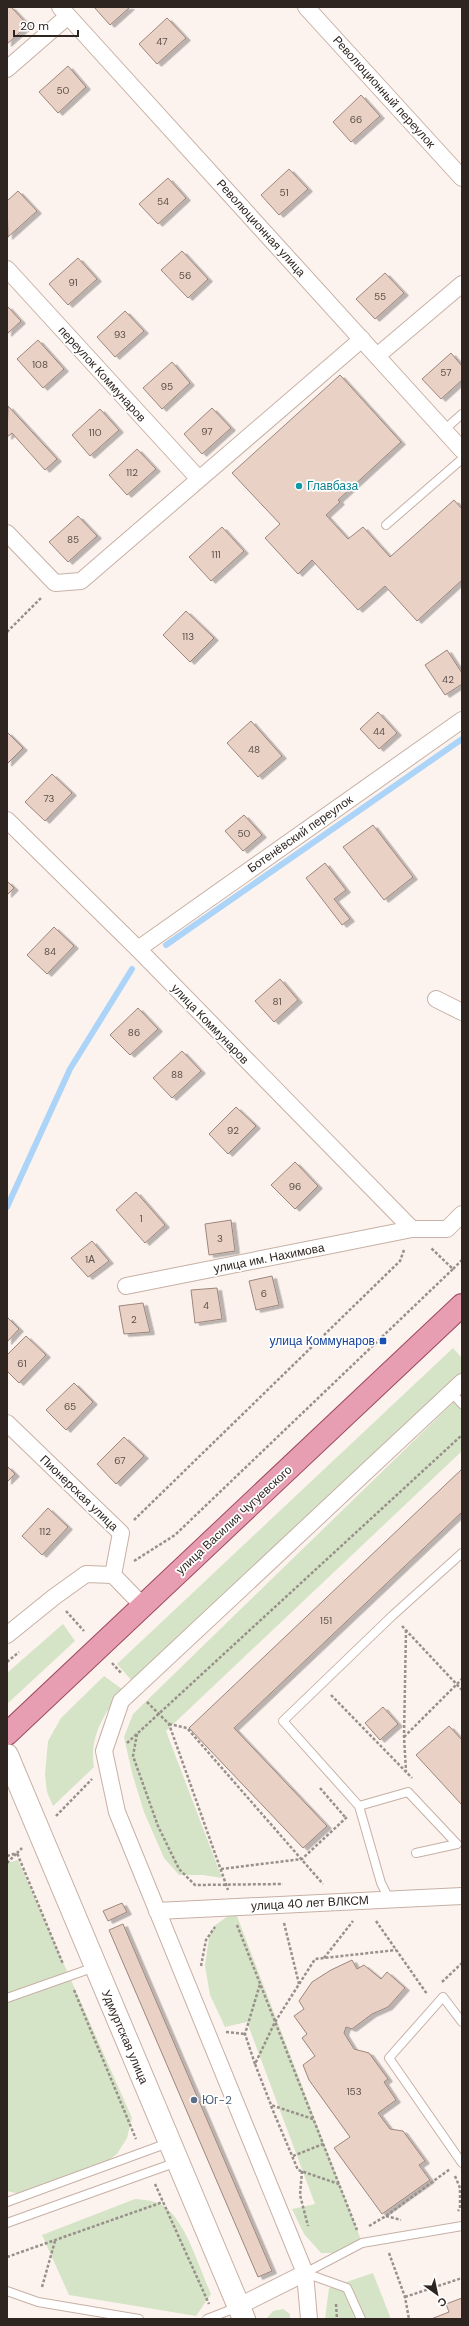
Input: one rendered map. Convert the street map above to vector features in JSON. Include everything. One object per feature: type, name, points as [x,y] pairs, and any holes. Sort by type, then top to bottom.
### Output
[{"type":"main road","name":"улица Василия Чугуевского","points":[[7,1734],[462,1305]]},
{"type":"main road","name":"Удмуртская улица","points":[[7,1755],[241,2313]]},
{"type":"street","name":"Революционный переулок","points":[[306,7],[462,178]]},
{"type":"street","points":[[7,69],[64,11]]},
{"type":"street","name":"Революционная улица","points":[[64,11],[462,450]]},
{"type":"street","name":"переулок Коммунаров","points":[[7,269],[198,478]]},
{"type":"street","points":[[377,356],[462,284]]},
{"type":"street","points":[[7,533],[55,583],[80,581],[198,478],[362,339]]},
{"type":"street","name":"Ботенёвский переулок","points":[[138,949],[462,720]]},
{"type":"street","name":"улица Коммунаров","points":[[7,820],[138,949],[412,1230]]},
{"type":"street","points":[[436,999],[462,1012]]},
{"type":"street","name":"улица им. Нахимова","points":[[126,1286],[412,1230],[447,1229],[462,1214]]},
{"type":"street","points":[[309,2319],[305,2273],[117,1812],[104,1751],[121,1701],[457,1387]]},
{"type":"street","name":"Пионерская улица","points":[[7,1423],[121,1533],[113,1575]]},
{"type":"street","points":[[7,1635],[54,1597],[86,1574],[113,1575],[143,1606]]},
{"type":"street","name":"улица 40 лет ВЛКСМ","points":[[157,1911],[462,1896]]},
{"type":"street","points":[[241,2313],[305,2273]]},
{"type":"lane","points":[[444,430],[462,414]]},
{"type":"lane","points":[[386,525],[462,458]]},
{"type":"lane","points":[[457,1387],[462,1404]]},
{"type":"lane","points":[[389,1899],[381,1883],[359,1806],[283,1721],[392,1616],[462,1553]]},
{"type":"lane","points":[[359,1806],[408,1792],[457,1844],[416,1853]]},
{"type":"lane","points":[[7,1998],[96,1967]]},
{"type":"lane","points":[[461,2162],[389,2058],[443,1997],[462,2022]]},
{"type":"lane","points":[[7,2202],[142,2152],[173,2152]]},
{"type":"lane","points":[[7,2223],[150,2171],[173,2152]]},
{"type":"lane","points":[[305,2273],[362,2243],[462,2226]]},
{"type":"lane","points":[[305,2273],[347,2288],[361,2319]]},
{"type":"lane","points":[[7,2291],[38,2302],[139,2319]]},
{"type":"lane","points":[[211,2318],[241,2313]]},
{"type":"path","points":[[7,632],[55,583]]},
{"type":"path","points":[[121,1533],[400,1260],[412,1230],[453,1269]]},
{"type":"path","points":[[113,1575],[175,1535],[462,1260]]},
{"type":"path","points":[[7,1863],[40,1832],[157,1714],[462,1435]]},
{"type":"path","points":[[61,1615],[72,1606]]},
{"type":"path","points":[[392,1616],[462,1690]]},
{"type":"path","points":[[406,1630],[404,1737],[408,1792]]},
{"type":"path","points":[[7,1662],[23,1648]]},
{"type":"path","points":[[404,1737],[462,1679]]},
{"type":"path","points":[[321,1685],[406,1772]]},
{"type":"path","points":[[157,1714],[169,1724],[187,1728],[323,1884]]},
{"type":"path","points":[[169,1724],[226,1885]]},
{"type":"path","points":[[137,1733],[133,1756],[158,1826],[179,1869],[195,1885],[286,1884]]},
{"type":"path","points":[[316,1782],[346,1818],[348,1825]]},
{"type":"path","points":[[221,1869],[302,1859],[359,1806]]},
{"type":"path","points":[[7,1856],[17,1853]]},
{"type":"path","points":[[17,1853],[142,2152]]},
{"type":"path","points":[[316,1884],[330,1884]]},
{"type":"path","points":[[200,1970],[206,1940],[219,1921]]},
{"type":"path","points":[[235,1921],[358,2232],[386,2216],[461,2162]]},
{"type":"path","points":[[283,1921],[299,1984]]},
{"type":"path","points":[[323,1958],[353,1921]]},
{"type":"path","points":[[376,1921],[419,1982]]},
{"type":"path","points":[[255,2064],[275,2022],[315,1959],[396,1950]]},
{"type":"path","points":[[439,1984],[462,1964]]},
{"type":"path","points":[[260,1983],[245,2034],[271,2105],[298,2170],[339,2184]]},
{"type":"path","points":[[428,1995],[434,1990]]},
{"type":"path","points":[[223,2032],[245,2034]]},
{"type":"path","points":[[271,2105],[313,2119]]},
{"type":"path","points":[[293,2156],[323,2144]]},
{"type":"path","points":[[150,2171],[211,2318]]},
{"type":"path","points":[[302,2171],[300,2195],[309,2231]]},
{"type":"path","points":[[7,2257],[163,2202]]},
{"type":"path","points":[[38,2302],[55,2241]]},
{"type":"path","points":[[362,2243],[388,2252],[405,2297],[409,2319]]},
{"type":"path","points":[[405,2297],[462,2278]]},
{"type":"green space","points":[[453,1348],[462,1358],[462,1373],[133,1682],[117,1664]]},
{"type":"green space","points":[[462,1394],[462,1451],[166,1731],[222,1878],[203,1875],[179,1875],[164,1858],[144,1812],[132,1773],[124,1737],[133,1714]]},
{"type":"green space","points":[[63,1624],[75,1641],[7,1704],[7,1673]]},
{"type":"green space","points":[[104,1676],[122,1689],[104,1716],[96,1735],[93,1755],[94,1767],[53,1806],[47,1792],[45,1774],[48,1741],[61,1718]]},
{"type":"green space","points":[[18,1860],[132,2118],[127,2138],[117,2154],[105,2163],[24,2195],[7,2191],[7,1863]]},
{"type":"green space","points":[[235,1911],[363,2245],[339,2253],[321,2253],[304,2234],[292,2209],[315,2204],[247,2022],[225,2027],[210,1995],[205,1966],[209,1937],[214,1926]]},
{"type":"green space","points":[[135,2199],[147,2200],[165,2207],[173,2214],[186,2235],[211,2294],[196,2316],[69,2295],[42,2235]]},
{"type":"green space","points":[[373,2273],[391,2319],[325,2319],[329,2288]]},
{"type":"green space","points":[[283,2309],[290,2314],[290,2319],[266,2319],[273,2311]]},
{"type":"building","points":[[7,7],[11,7],[28,25],[7,44]]},
{"type":"building","points":[[94,7],[130,7],[110,25]]},
{"type":"building","points":[[167,18],[186,38],[157,64],[139,44]]},
{"type":"building","points":[[68,66],[86,87],[58,113],[39,92]]},
{"type":"building","points":[[361,95],[380,116],[351,142],[333,122]]},
{"type":"building","points":[[289,169],[308,189],[279,215],[261,195]]},
{"type":"building","points":[[168,178],[186,198],[158,224],[139,204]]},
{"type":"building","points":[[18,191],[37,211],[8,237],[7,201]]},
{"type":"building","points":[[182,251],[208,279],[188,298],[161,270]]},
{"type":"building","points":[[78,258],[97,279],[68,305],[49,284]]},
{"type":"building","points":[[385,273],[404,293],[375,319],[356,299]]},
{"type":"building","points":[[7,306],[21,321],[7,334]]},
{"type":"building","points":[[125,311],[144,331],[115,357],[97,337]]},
{"type":"building","points":[[38,340],[64,369],[43,388],[17,359]]},
{"type":"building","points":[[451,353],[462,366],[462,380],[441,399],[422,379]]},
{"type":"building","points":[[172,362],[190,383],[162,409],[143,388]]},
{"type":"building","name":"Главбаза","points":[[340,375],[401,442],[338,500],[340,502],[326,515],[348,539],[363,527],[390,557],[454,500],[462,509],[462,580],[417,621],[385,586],[358,610],[312,560],[298,574],[265,538],[280,524],[232,473]]},
{"type":"building","points":[[8,406],[57,459],[45,470],[12,433],[7,437]]},
{"type":"building","points":[[212,408],[231,428],[202,454],[184,434]]},
{"type":"building","points":[[100,409],[119,430],[90,456],[72,435]]},
{"type":"building","points":[[137,449],[156,469],[127,495],[109,475]]},
{"type":"building","points":[[78,516],[97,536],[68,562],[49,542]]},
{"type":"building","points":[[222,527],[244,551],[211,581],[189,557]]},
{"type":"building","points":[[186,611],[214,638],[190,662],[163,635]]},
{"type":"building","points":[[447,650],[462,673],[462,684],[445,695],[425,665]]},
{"type":"building","points":[[378,712],[397,733],[379,749],[360,729]]},
{"type":"building","points":[[251,721],[282,756],[258,777],[227,743]]},
{"type":"building","points":[[7,732],[23,748],[7,764]]},
{"type":"building","points":[[52,774],[72,793],[45,821],[25,802]]},
{"type":"building","points":[[244,815],[262,835],[243,851],[225,831]]},
{"type":"building","points":[[373,825],[413,877],[384,900],[343,847]]},
{"type":"building","points":[[325,863],[346,890],[334,899],[350,919],[342,925],[306,878]]},
{"type":"building","points":[[7,881],[14,888],[7,895]]},
{"type":"building","points":[[54,927],[74,946],[47,974],[27,955]]},
{"type":"building","points":[[280,979],[298,1000],[274,1022],[255,1001]]},
{"type":"building","points":[[138,1008],[158,1029],[130,1055],[110,1035]]},
{"type":"building","points":[[182,1051],[201,1071],[172,1098],[153,1078]]},
{"type":"building","points":[[236,1107],[256,1126],[228,1154],[209,1134]]},
{"type":"building","points":[[295,1162],[318,1186],[295,1209],[271,1185]]},
{"type":"building","points":[[136,1192],[165,1225],[145,1243],[116,1210]]},
{"type":"building","points":[[231,1220],[235,1251],[209,1255],[205,1224]]},
{"type":"building","points":[[92,1241],[109,1261],[88,1277],[71,1258]]},
{"type":"building","points":[[272,1276],[279,1305],[256,1310],[249,1281]]},
{"type":"building","points":[[217,1288],[222,1319],[195,1323],[191,1290]]},
{"type":"building","points":[[143,1303],[150,1332],[124,1334],[119,1306]]},
{"type":"building","points":[[7,1317],[19,1329],[7,1342]]},
{"type":"building","points":[[26,1336],[46,1355],[19,1383],[7,1371],[7,1355]]},
{"type":"building","points":[[74,1383],[93,1402],[66,1430],[46,1410]]},
{"type":"building","points":[[124,1437],[144,1456],[116,1484],[97,1464]]},
{"type":"building","points":[[7,1466],[15,1474],[7,1482]]},
{"type":"building","points":[[462,1469],[462,1512],[234,1728],[327,1826],[303,1848],[189,1728]]},
{"type":"building","points":[[48,1508],[68,1527],[42,1555],[22,1536]]},
{"type":"building","points":[[383,1707],[398,1724],[380,1740],[365,1723]]},
{"type":"building","points":[[449,1726],[462,1740],[462,1805],[416,1755]]},
{"type":"building","points":[[122,1903],[127,1912],[108,1921],[103,1911]]},
{"type":"building","points":[[123,1924],[272,2271],[258,2277],[109,1930]]},
{"type":"building","points":[[352,1960],[357,1969],[364,1965],[381,1979],[387,1972],[405,1988],[388,2007],[372,2014],[352,2029],[346,2027],[344,2033],[354,2049],[369,2053],[388,2079],[384,2082],[396,2100],[378,2113],[390,2129],[403,2131],[425,2161],[419,2165],[430,2180],[382,2214],[334,2148],[350,2137],[309,2080],[303,2065],[315,2056],[302,2038],[307,2034],[294,2016],[304,2009],[299,2001],[312,1982],[331,1970]]},
{"type":"building","points":[[462,2298],[462,2319],[431,2319],[449,2312],[446,2304]]},
{"type":"waterway","points":[[166,945],[462,739]]},
{"type":"waterway","points":[[7,1207],[70,1069],[132,969]]},
{"type":"place","name":"Главбаза","points":[[299,486]]},
{"type":"place","name":"улица Коммунаров","points":[[383,1341]]},
{"type":"place","name":"Юг-2","points":[[194,2100]]}]
